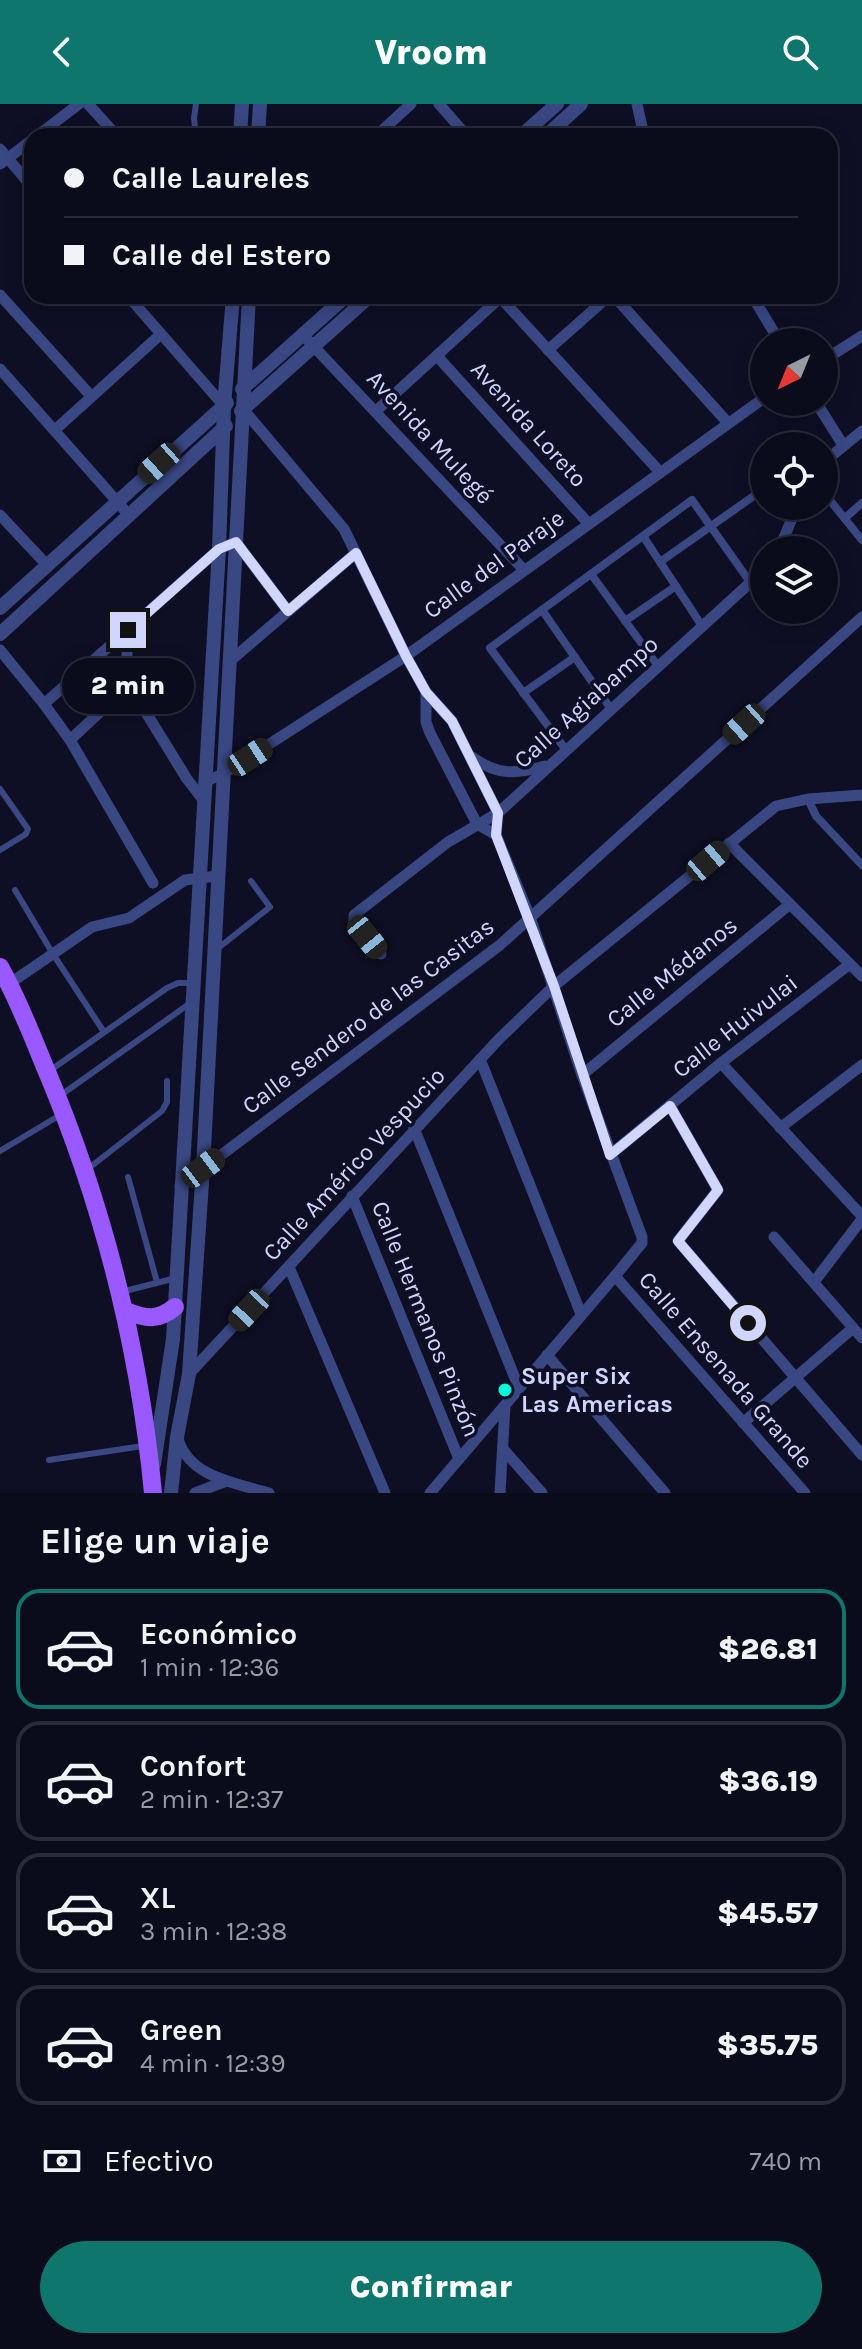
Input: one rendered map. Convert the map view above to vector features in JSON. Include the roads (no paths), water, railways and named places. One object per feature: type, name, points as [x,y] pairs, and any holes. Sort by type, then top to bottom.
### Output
[{"type":"main road","points":[[0,967],[62,1105],[86,1171],[126,1311],[152,1487]]},
{"type":"main road","points":[[126,1311],[153,1319],[175,1307]]},
{"type":"street","points":[[47,128],[79,104]]},
{"type":"street","points":[[88,104],[110,128]]},
{"type":"street","points":[[240,128],[242,104]]},
{"type":"street","points":[[258,128],[260,104]]},
{"type":"street","points":[[385,128],[411,104]]},
{"type":"street","points":[[439,104],[460,128]]},
{"type":"street","points":[[530,128],[557,104]]},
{"type":"street","points":[[555,128],[581,104]]},
{"type":"street","points":[[637,104],[642,128]]},
{"type":"street","points":[[24,144],[2,157],[24,179]]},
{"type":"street","points":[[0,295],[91,396]]},
{"type":"street","points":[[135,304],[224,406]]},
{"type":"street","points":[[152,1487],[169,1376],[175,1307],[219,549],[224,406],[232,304]]},
{"type":"street","points":[[171,1493],[177,1437],[189,1374],[203,1168],[248,304]]},
{"type":"street","points":[[0,608],[337,304]]},
{"type":"street","points":[[0,634],[361,304]]},
{"type":"street","points":[[376,411],[493,304]]},
{"type":"street","points":[[506,304],[659,471]]},
{"type":"street","points":[[548,350],[602,304]]},
{"type":"street","points":[[618,304],[728,423]]},
{"type":"street","points":[[757,304],[771,328]]},
{"type":"street","points":[[56,429],[161,334]]},
{"type":"street","name":"Avenida Mulegé","points":[[303,335],[523,569]]},
{"type":"street","points":[[838,351],[862,336]]},
{"type":"street","name":"Avenida Loreto","points":[[437,356],[588,523]]},
{"type":"street","points":[[0,369],[129,515]]},
{"type":"street","name":"Calle del Paraje","points":[[204,782],[223,774],[406,656],[750,408]]},
{"type":"street","points":[[243,409],[338,520],[406,656],[426,692],[452,721],[498,813]]},
{"type":"street","points":[[825,416],[843,445]]},
{"type":"street","points":[[838,449],[861,435]]},
{"type":"street","points":[[660,562],[750,499]]},
{"type":"street","points":[[566,750],[490,648],[692,500],[750,582]]},
{"type":"street","points":[[845,518],[862,503]]},
{"type":"street","points":[[838,510],[862,540]]},
{"type":"street","points":[[0,515],[46,564]]},
{"type":"street","points":[[643,536],[702,626]]},
{"type":"street","points":[[44,704],[219,549],[236,542]]},
{"type":"street","points":[[236,542],[288,611]]},
{"type":"street","points":[[230,661],[356,553]]},
{"type":"street","points":[[591,574],[658,666]]},
{"type":"street","name":"Calle Agiabampo","points":[[381,954],[354,920],[354,915],[448,842],[498,813],[750,582]]},
{"type":"street","points":[[625,621],[676,586]]},
{"type":"street","points":[[542,610],[611,709]]},
{"type":"street","name":"Calle Sendero de las Casitas","points":[[180,1186],[500,945],[862,617]]},
{"type":"street","points":[[128,630],[126,676],[129,685],[204,801]]},
{"type":"street","points":[[0,650],[70,740],[153,883]]},
{"type":"street","points":[[523,693],[575,657]]},
{"type":"street","points":[[70,740],[129,685]]},
{"type":"street","points":[[426,692],[426,722],[430,733],[477,824],[496,835]]},
{"type":"street","points":[[468,753],[490,769],[505,773],[519,773],[550,765]]},
{"type":"street","name":"Calle Américo Vespucio","points":[[189,1374],[414,1128],[554,986],[776,806],[808,799],[862,795]]},
{"type":"street","points":[[808,799],[816,816],[862,865]]},
{"type":"street","name":"Calle Ensenada Grande","points":[[498,813],[496,835],[530,917],[582,1075],[642,1237],[642,1243],[615,1276],[805,1493]]},
{"type":"street","points":[[729,843],[862,976]]},
{"type":"street","points":[[9,984],[92,927],[123,921],[178,883],[217,876]]},
{"type":"street","name":"Calle Médanos","points":[[582,1075],[790,904]]},
{"type":"street","name":"Calle Huivulai","points":[[610,1155],[721,1063],[850,964]]},
{"type":"street","points":[[480,1059],[581,1314]]},
{"type":"street","points":[[721,1063],[862,1217],[814,1282]]},
{"type":"street","points":[[780,1128],[862,1065]]},
{"type":"street","points":[[670,1106],[718,1190],[679,1237],[679,1243],[862,1455]]},
{"type":"street","points":[[414,1128],[519,1388]]},
{"type":"street","name":"Calle Hermanos Pinzón","points":[[352,1196],[459,1459]]},
{"type":"street","points":[[774,1237],[862,1338]]},
{"type":"street","points":[[289,1267],[385,1493]]},
{"type":"street","points":[[430,1493],[615,1276]]},
{"type":"street","points":[[743,1423],[853,1328]]},
{"type":"street","points":[[547,1355],[665,1493]]},
{"type":"street","points":[[500,1493],[505,1405]]},
{"type":"street","points":[[177,1437],[190,1459],[224,1482],[269,1493]]},
{"type":"street","points":[[503,1449],[542,1493]]},
{"type":"street","points":[[195,1493],[224,1482]]},
{"type":"lane","points":[[195,128],[196,104]]},
{"type":"lane","points":[[0,789],[28,829],[26,834],[0,850]]},
{"type":"lane","points":[[214,951],[270,907],[251,881]]},
{"type":"lane","points":[[15,890],[104,1032]]},
{"type":"lane","points":[[48,1073],[172,985],[193,983]]},
{"type":"lane","points":[[0,1151],[191,1003]]},
{"type":"lane","points":[[86,1171],[162,1111],[167,1102],[167,1081]]},
{"type":"lane","points":[[128,1177],[157,1282]]},
{"type":"lane","points":[[121,1292],[176,1278]]},
{"type":"lane","points":[[49,1460],[147,1446]]},
{"type":"place","name":"Super Six Las Americas","points":[[505,1390]]}]
